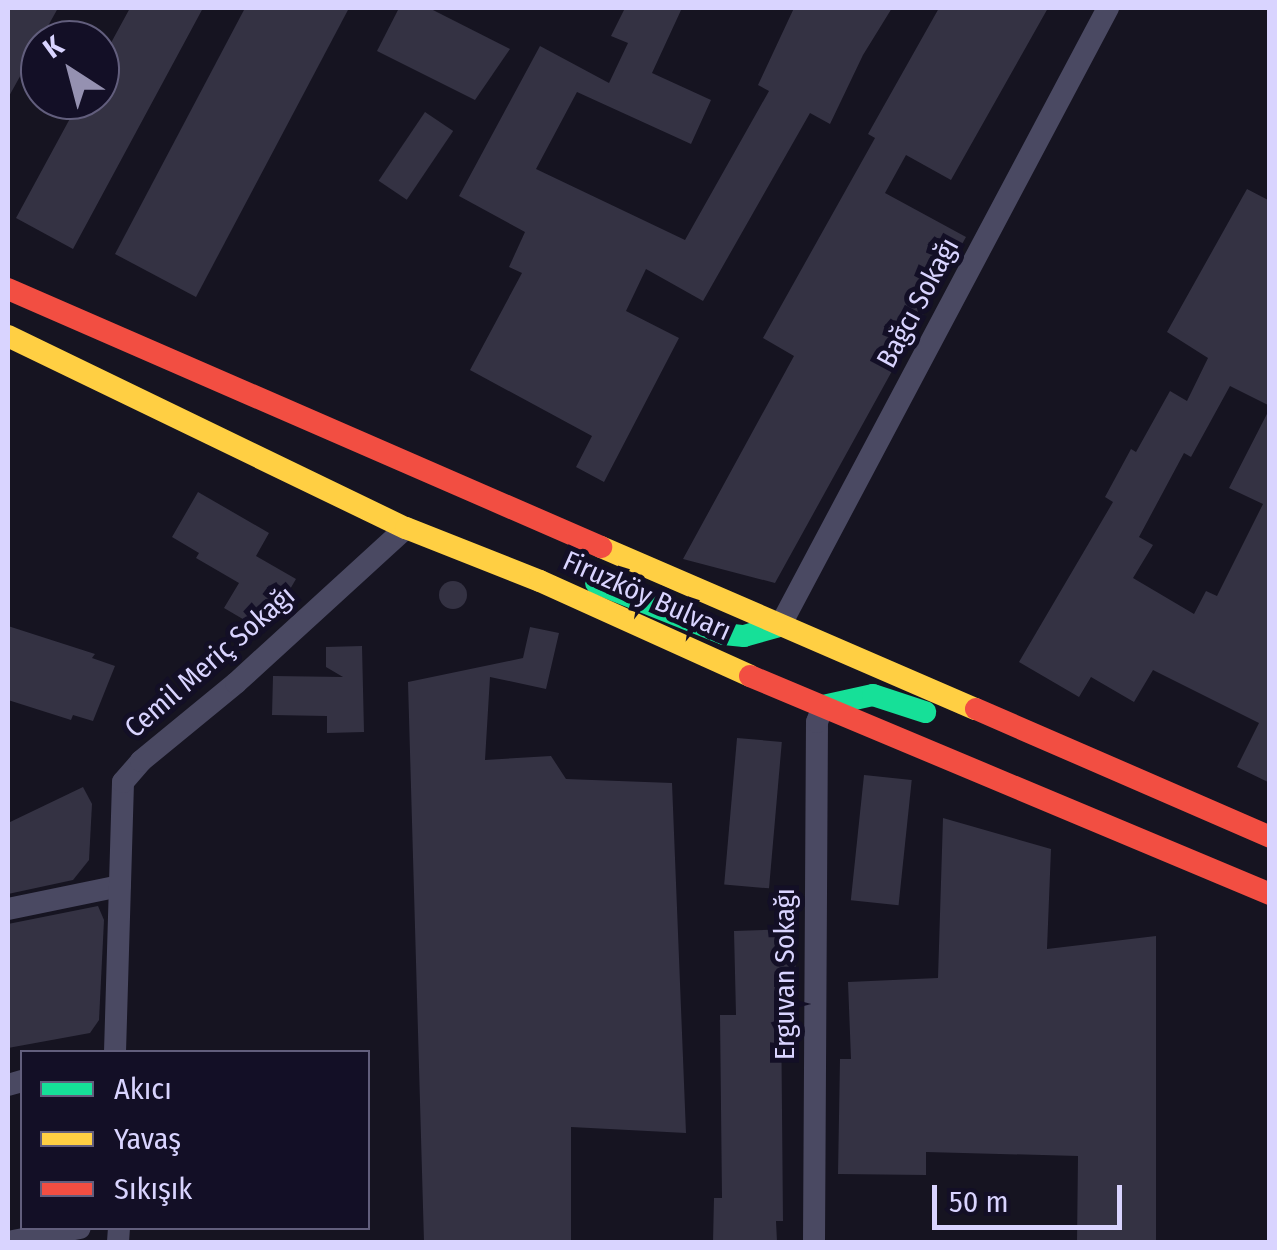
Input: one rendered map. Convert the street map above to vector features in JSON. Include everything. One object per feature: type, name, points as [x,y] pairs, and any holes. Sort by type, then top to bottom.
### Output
[{"type":"main road","name":"Firuzköy Bulvarı","points":[[8,288],[1270,837]]},
{"type":"main road","name":"Firuzköy Bulvarı","points":[[8,336],[406,528],[540,581],[822,706],[1270,894]]},
{"type":"main road","points":[[540,581],[598,583],[724,634],[744,636],[780,626]]},
{"type":"main road","points":[[822,706],[873,695],[903,702],[1004,746],[1078,754]]},
{"type":"street","name":"Bağcı Sokağı","points":[[780,626],[1108,8]]},
{"type":"street","name":"Cemil Meriç Sokağı","points":[[115,1050],[123,782],[141,761],[236,682],[406,528]]},
{"type":"street","name":"Erguvan Sokağı","points":[[814,1242],[817,722],[822,706]]},
{"type":"street","points":[[8,909],[120,886]]},
{"type":"street","points":[[8,1242],[70,1230]]},
{"type":"building","points":[[8,8],[58,8],[51,20],[20,20],[20,76],[8,98]]},
{"type":"building","points":[[130,8],[203,8],[73,249],[16,218],[69,120],[120,120],[120,26]]},
{"type":"building","points":[[245,8],[349,8],[196,297],[115,254]]},
{"type":"building","points":[[399,8],[429,8],[510,49],[475,100],[377,51]]},
{"type":"building","points":[[625,8],[682,8],[652,73],[711,100],[691,144],[577,92],[536,169],[685,240],[769,91],[758,85],[794,8],[892,8],[863,55],[830,124],[810,113],[703,301],[646,269],[626,311],[679,338],[604,482],[576,467],[592,436],[470,370],[522,273],[509,267],[525,232],[459,196],[540,46],[609,83],[628,43],[611,36]]},
{"type":"building","points":[[939,8],[1048,8],[951,180],[906,155],[885,193],[966,237],[775,583],[683,559],[794,356],[763,338],[875,138],[868,134]]},
{"type":"building","points":[[425,112],[453,131],[407,200],[379,181]]},
{"type":"building","points":[[1247,189],[1270,201],[1270,406],[1230,386],[1191,457],[1184,453],[1139,537],[1153,545],[1133,578],[1194,614],[1206,591],[1217,596],[1263,504],[1229,488],[1270,408],[1270,783],[1237,767],[1259,723],[1153,670],[1134,702],[1091,677],[1079,697],[1019,662],[1113,502],[1105,497],[1131,449],[1136,452],[1170,391],[1187,401],[1208,358],[1167,332]]},
{"type":"building","points":[[198,492],[269,533],[256,556],[296,579],[265,632],[224,608],[239,583],[196,558],[199,553],[172,537]]},
{"type":"building","points":[[453,581],[463,585],[467,595],[463,605],[453,609],[443,605],[439,595],[443,585]]},
{"type":"building","points":[[8,626],[95,654],[92,658],[115,666],[93,721],[73,715],[71,720],[8,700]]},
{"type":"building","points":[[530,627],[559,633],[546,689],[490,677],[485,760],[551,756],[566,779],[672,783],[686,1133],[571,1127],[571,1242],[424,1242],[408,682],[523,658]]},
{"type":"building","points":[[362,646],[364,732],[327,733],[327,716],[272,715],[273,676],[343,677],[326,667],[326,647]]},
{"type":"building","points":[[737,738],[782,742],[769,888],[724,884]]},
{"type":"building","points":[[864,775],[912,780],[899,905],[851,900]]},
{"type":"building","points":[[83,787],[92,804],[89,860],[73,880],[8,894],[8,823]]},
{"type":"building","points":[[943,818],[1051,849],[1047,949],[1156,936],[1156,1242],[1077,1242],[1078,1156],[926,1152],[926,1175],[838,1174],[840,1059],[851,1059],[848,982],[938,978]]},
{"type":"building","points":[[98,906],[104,920],[99,1020],[90,1033],[8,1048],[8,924]]},
{"type":"building","points":[[794,929],[797,1000],[781,1001],[783,1221],[776,1221],[777,1242],[713,1242],[714,1198],[722,1198],[720,1015],[736,1015],[734,931]]},
{"type":"traffic: fast","points":[[596,583],[724,634],[744,636],[780,626]]},
{"type":"traffic: fast","points":[[823,706],[873,695],[925,712]]},
{"type":"traffic: slow","points":[[8,336],[406,528],[540,581],[750,676]]},
{"type":"traffic: slow","points":[[601,547],[976,709]]},
{"type":"traffic: jam","points":[[8,289],[601,547]]},
{"type":"traffic: jam","points":[[750,676],[1270,894]]},
{"type":"traffic: jam","points":[[976,709],[1270,837]]}]
